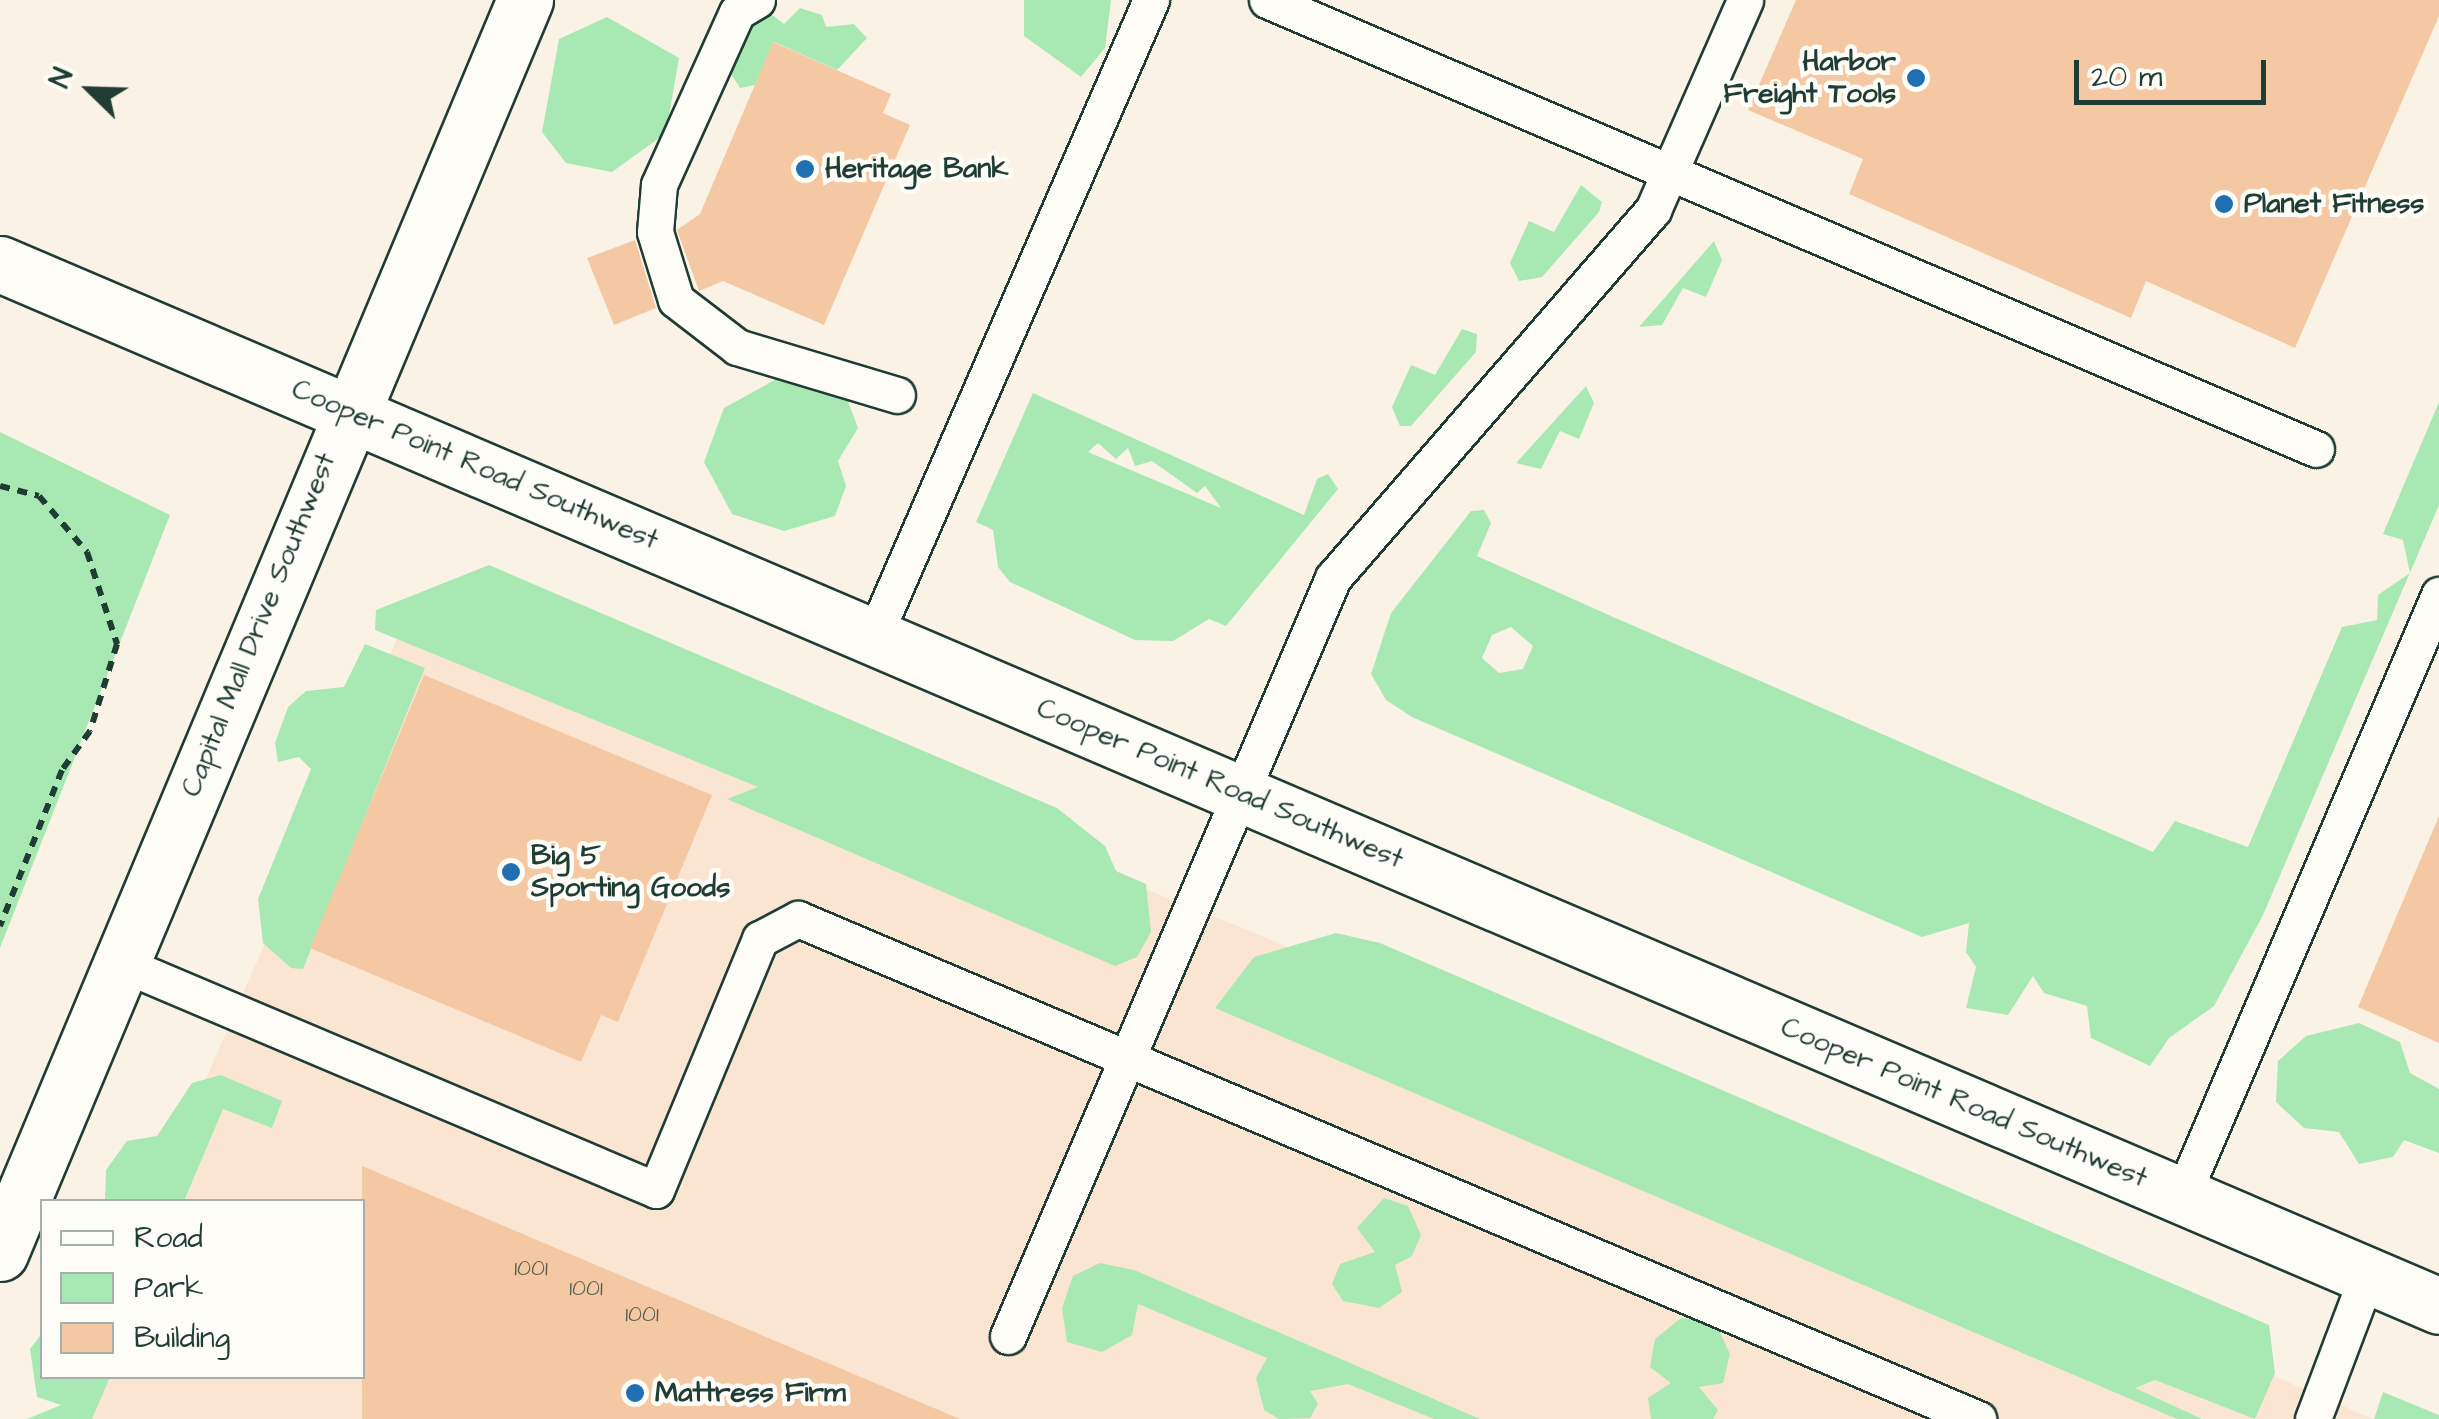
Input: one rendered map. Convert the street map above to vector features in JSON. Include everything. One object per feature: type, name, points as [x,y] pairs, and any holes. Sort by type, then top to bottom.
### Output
[{"type":"main road","name":"Capital Mall Drive Southwest","points":[[0,1254],[347,410],[525,0]]},
{"type":"main road","name":"Cooper Point Road Southwest","points":[[0,264],[2439,1306]]},
{"type":"lane","points":[[757,0],[738,12],[660,185],[654,232],[676,300],[737,347],[897,395]]},
{"type":"lane","points":[[874,636],[1150,0]]},
{"type":"lane","points":[[1267,0],[2316,449]]},
{"type":"lane","points":[[1008,1336],[1332,578],[1653,210],[1745,0]]},
{"type":"lane","points":[[2182,1196],[2439,595]]},
{"type":"lane","points":[[120,963],[656,1190],[760,939],[798,919],[1978,1419]]},
{"type":"lane","points":[[2313,1419],[2367,1276]]},
{"type":"path","points":[[0,486],[39,496],[87,552],[117,644],[90,730],[62,770],[0,926]]},
{"type":"shaded area","points":[[415,597],[1250,931],[2373,1419],[58,1419],[76,1379],[365,1379],[365,1199],[154,1199]]},
{"type":"green space","points":[[1024,0],[1111,0],[1105,48],[1081,77],[1024,36]]},
{"type":"green space","points":[[763,8],[784,24],[800,8],[822,15],[826,27],[854,24],[867,38],[837,70],[774,42],[755,85],[740,88],[726,66]]},
{"type":"green space","points":[[607,17],[679,58],[666,133],[612,172],[566,163],[542,132],[559,39]]},
{"type":"green space","points":[[1581,185],[1602,202],[1599,212],[1542,277],[1519,281],[1510,263],[1529,221],[1554,232]]},
{"type":"green space","points":[[1714,241],[1722,260],[1706,297],[1683,288],[1662,325],[1639,327]]},
{"type":"green space","points":[[1462,329],[1477,334],[1476,352],[1411,426],[1400,426],[1392,407],[1411,365],[1435,375]]},
{"type":"green space","points":[[791,371],[843,388],[858,428],[838,461],[846,486],[835,516],[784,531],[732,514],[704,462],[724,408]]},
{"type":"green space","points":[[1586,386],[1594,403],[1579,439],[1560,431],[1541,469],[1516,463]]},
{"type":"green space","points":[[1033,393],[1304,515],[1317,479],[1328,474],[1338,489],[1226,626],[1209,619],[1173,641],[1135,640],[1010,582],[998,567],[993,530],[976,522]],"holes":[[[1098,443],[1116,459],[1128,448],[1135,466],[1152,461],[1197,493],[1205,486],[1221,508],[1088,452]]]},
{"type":"green space","points":[[2439,402],[2439,505],[2410,573],[2403,540],[2383,534]]},
{"type":"green space","points":[[0,432],[170,515],[0,948]]},
{"type":"green space","points":[[1484,510],[1491,523],[1477,556],[1611,616],[2153,852],[2175,821],[2248,847],[2342,627],[2377,620],[2378,595],[2410,573],[2263,915],[2214,1006],[2169,1038],[2150,1066],[2091,1038],[2087,1006],[2044,993],[2033,976],[2008,1015],[1966,1008],[1976,967],[1966,952],[1969,923],[1922,937],[1412,717],[1386,700],[1371,674],[1391,613],[1471,511]],"holes":[[[1511,627],[1533,646],[1523,669],[1499,673],[1482,658],[1492,635]]]},
{"type":"green space","points":[[489,565],[1057,808],[1105,846],[1116,871],[1146,884],[1151,932],[1137,957],[1115,966],[727,799],[758,787],[375,630],[376,610]]},
{"type":"green space","points":[[365,644],[425,668],[303,969],[291,968],[263,943],[258,899],[311,769],[299,757],[278,762],[275,743],[288,707],[306,691],[344,687]]},
{"type":"green space","points":[[1336,933],[1380,943],[2269,1325],[2275,1373],[2255,1419],[2155,1380],[2135,1388],[2202,1419],[2177,1419],[1215,1008],[1254,957]]},
{"type":"green space","points":[[2359,1023],[2400,1042],[2410,1073],[2439,1089],[2439,1153],[2404,1140],[2393,1157],[2359,1164],[2339,1132],[2304,1128],[2276,1102],[2278,1061],[2306,1036]]},
{"type":"green space","points":[[221,1075],[282,1101],[272,1128],[223,1109],[185,1199],[105,1199],[106,1170],[127,1141],[157,1136],[192,1083]]},
{"type":"green space","points":[[1384,1198],[1408,1206],[1421,1235],[1412,1256],[1395,1265],[1402,1292],[1379,1308],[1343,1301],[1332,1284],[1340,1264],[1375,1252],[1357,1228]]},
{"type":"green space","points":[[1100,1263],[1134,1270],[1480,1419],[1434,1419],[1348,1384],[1310,1391],[1318,1404],[1310,1418],[1279,1419],[1264,1410],[1256,1378],[1267,1358],[1138,1304],[1132,1335],[1102,1352],[1067,1342],[1062,1308],[1073,1276]]},
{"type":"green space","points":[[1681,1318],[1715,1322],[1730,1354],[1723,1383],[1699,1387],[1718,1410],[1713,1419],[1651,1419],[1648,1398],[1671,1383],[1650,1367],[1655,1339]]},
{"type":"green space","points":[[40,1336],[40,1379],[109,1379],[92,1419],[27,1419],[61,1405],[37,1397],[30,1349]]},
{"type":"green space","points":[[2383,1392],[2439,1415],[2439,1419],[2374,1419]]},
{"type":"building","points":[[1796,0],[2439,0],[2439,16],[2295,348],[2146,281],[2131,318],[1849,194],[1863,159],[1748,110]]},
{"type":"building","name":"Heritage Bank","points":[[773,42],[891,94],[883,113],[910,125],[824,325],[723,281],[699,291],[677,230],[700,214]]},
{"type":"building","points":[[635,240],[656,308],[614,325],[587,258]]},
{"type":"building","name":"Big 5 Sporting Goods","points":[[424,675],[712,795],[618,1022],[601,1015],[581,1062],[310,948]]},
{"type":"building","points":[[2439,816],[2439,1043],[2358,1007]]},
{"type":"building","points":[[362,1166],[960,1419],[362,1419]]},
{"type":"place","name":"Harbor Freight Tools","points":[[1916,78]]},
{"type":"place","name":"Heritage Bank","points":[[805,169]]},
{"type":"place","name":"Planet Fitness","points":[[2224,204]]},
{"type":"place","name":"Big 5 Sporting Goods","points":[[511,872]]},
{"type":"place","name":"Mattress Firm","points":[[635,1393]]}]
